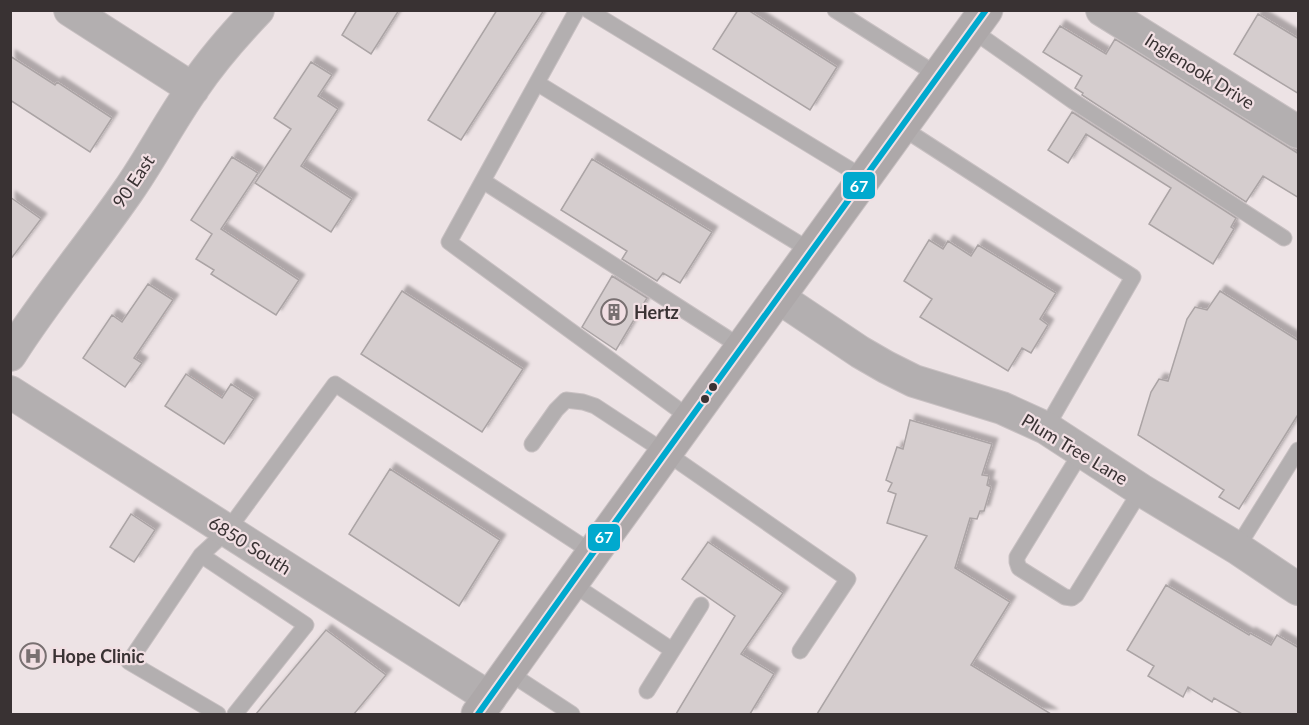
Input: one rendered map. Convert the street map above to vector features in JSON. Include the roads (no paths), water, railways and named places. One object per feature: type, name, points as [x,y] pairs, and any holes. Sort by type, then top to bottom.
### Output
[{"type":"main road","points":[[492,695],[665,452],[979,20]]},
{"type":"street","points":[[70,10],[193,89]]},
{"type":"street","name":"90 East","points":[[10,355],[129,190],[214,58],[258,10]]},
{"type":"street","name":"Inglenook Drive","points":[[1102,10],[1299,132]]},
{"type":"street","name":"Plum Tree Lane","points":[[778,297],[886,368],[914,381],[1002,408],[1046,428],[1299,589]]},
{"type":"street","name":"6850 South","points":[[10,392],[227,531],[492,695]]},
{"type":"lane","points":[[577,10],[449,242],[690,418]]},
{"type":"lane","points":[[588,10],[864,178]]},
{"type":"lane","points":[[835,10],[939,76]]},
{"type":"lane","points":[[979,20],[1073,101],[1284,238]]},
{"type":"lane","points":[[537,83],[812,251]]},
{"type":"lane","points":[[901,128],[1133,277],[1046,428]]},
{"type":"lane","points":[[483,181],[741,348]]},
{"type":"lane","points":[[219,714],[129,662],[201,555],[227,531],[335,384],[593,553]]},
{"type":"lane","points":[[532,444],[566,400],[595,406],[848,579],[800,651]]},
{"type":"lane","points":[[1237,548],[1299,450]]},
{"type":"lane","points":[[1082,451],[1017,557],[1019,568],[1065,597],[1072,598],[1142,490]]},
{"type":"lane","points":[[201,555],[306,625],[235,714]]},
{"type":"lane","points":[[571,583],[672,650]]},
{"type":"lane","points":[[647,691],[702,605]]},
{"type":"lane","points":[[492,695],[572,714]]},
{"type":"place","name":"Hertz","points":[[614,312]]},
{"type":"place","name":"Hope Clinic","points":[[33,656]]}]
